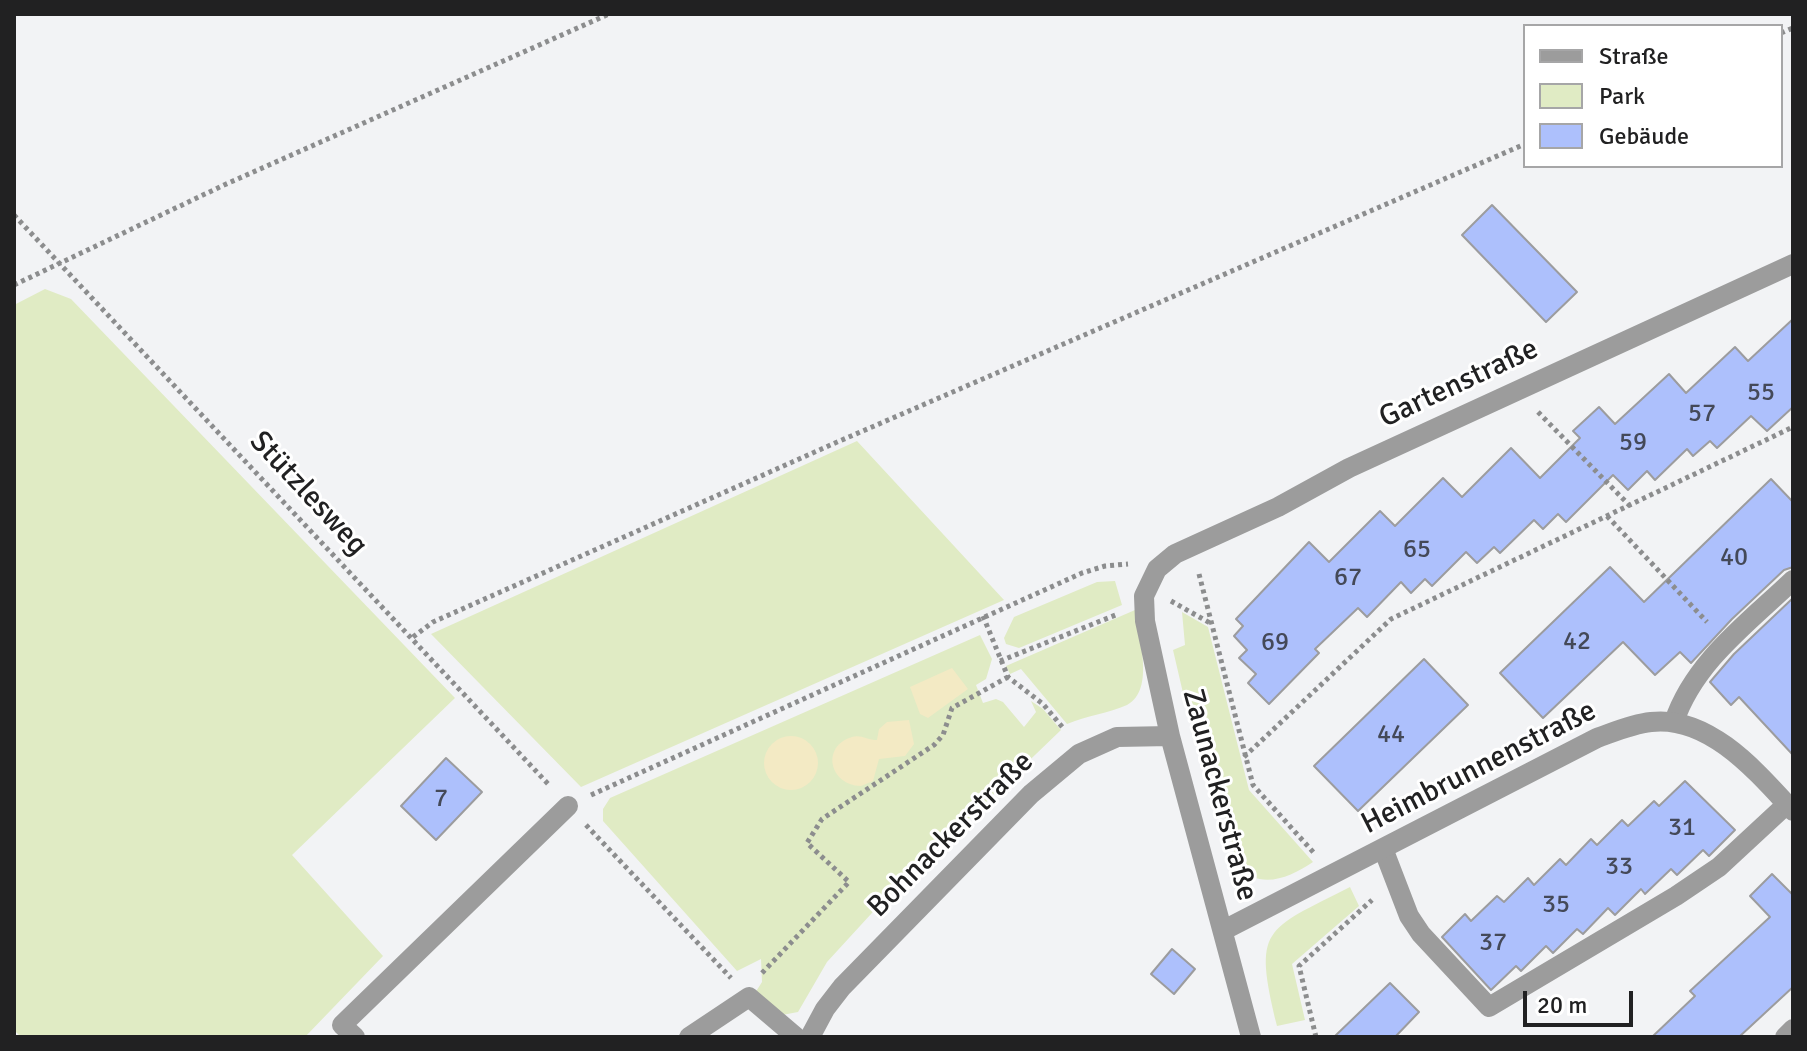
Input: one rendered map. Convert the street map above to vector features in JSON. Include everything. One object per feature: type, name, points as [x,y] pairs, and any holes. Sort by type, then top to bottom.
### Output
[{"type":"street","name":"Gartenstraße","points":[[1157,569],[1192,545],[1517,390],[1793,264]]},
{"type":"street","points":[[1144,596],[1157,569]]},
{"type":"street","points":[[1384,851],[1409,916],[1421,934],[1489,1007],[1676,896],[1719,867],[1790,808],[1726,747],[1695,729],[1674,722],[1688,688],[1726,644],[1793,580]]},
{"type":"street","name":"Zaunackerstraße","points":[[1144,596],[1145,621],[1170,736],[1251,1037]]},
{"type":"street","name":"Heimbrunnenstraße","points":[[1224,930],[1384,851],[1597,738],[1651,722],[1674,722]]},
{"type":"street","name":"Bohnackerstraße","points":[[810,1037],[825,1009],[851,978],[1011,813],[1079,754],[1117,737],[1170,736]]},
{"type":"street","points":[[355,1037],[342,1025],[568,806]]},
{"type":"street","points":[[689,1037],[749,997],[796,1037]]},
{"type":"street","points":[[1785,1037],[1793,1029]]},
{"type":"path","points":[[14,285],[58,261],[609,14]]},
{"type":"path","points":[[413,637],[433,622],[835,443],[1523,145]]},
{"type":"path","name":"Stützlesweg","points":[[14,215],[749,997]]},
{"type":"path","points":[[1517,390],[1630,506]]},
{"type":"path","points":[[1244,757],[1391,619],[1793,427]]},
{"type":"path","points":[[1607,516],[1726,644]]},
{"type":"path","points":[[1192,545],[1253,785],[1334,876]]},
{"type":"path","points":[[568,806],[983,616],[1105,566],[1125,564],[1157,569]]},
{"type":"path","points":[[1000,661],[1125,611],[1128,593],[1173,602],[1210,623]]},
{"type":"path","points":[[983,616],[1008,677],[1043,704],[1079,754]]},
{"type":"path","points":[[749,997],[764,970],[849,882],[807,843],[822,819],[934,745],[943,735],[952,708],[1008,677]]},
{"type":"path","points":[[1316,1037],[1299,966],[1372,900]]},
{"type":"green space","points":[[45,289],[71,299],[455,698],[292,855],[383,956],[305,1037],[21,1037],[14,1030],[14,305]]},
{"type":"green space","points":[[857,441],[1004,600],[581,787],[431,634]]},
{"type":"green space","points":[[1115,581],[1122,605],[1019,648],[1006,644],[1004,638],[1014,617],[1097,582]]},
{"type":"green space","points":[[1135,610],[1143,675],[1136,698],[1127,705],[1067,724],[1021,669],[1010,674],[1006,666]]},
{"type":"green space","points":[[1182,612],[1208,627],[1249,790],[1313,862],[1294,873],[1265,880],[1246,873],[1238,865],[1200,721],[1190,723],[1173,650],[1185,645]]},
{"type":"green space","points":[[980,635],[992,659],[986,679],[976,685],[983,703],[996,699],[1003,702],[1024,727],[1036,712],[1031,701],[1043,709],[1061,730],[882,902],[827,962],[798,1012],[782,1015],[755,993],[762,982],[761,959],[737,971],[603,821],[603,809],[610,798]]},
{"type":"green space","points":[[1350,887],[1359,906],[1292,964],[1305,1020],[1277,1026],[1266,969],[1267,950],[1272,936],[1299,913]]},
{"type":"sand","points":[[952,668],[968,689],[928,718],[920,714],[910,687]]},
{"type":"sand","points":[[909,720],[914,744],[905,756],[879,759],[873,781],[861,786],[850,784],[836,772],[833,756],[842,742],[855,736],[877,740],[879,729],[887,722]]},
{"type":"sand","points":[[791,736],[810,744],[818,763],[810,782],[791,790],[772,782],[764,763],[772,744]]},
{"type":"building","points":[[1492,205],[1577,292],[1546,322],[1462,235]]},
{"type":"building","points":[[1793,319],[1793,407],[1767,431],[1751,416],[1717,448],[1710,441],[1693,456],[1687,449],[1655,480],[1647,471],[1628,490],[1613,475],[1566,522],[1558,514],[1543,529],[1534,520],[1500,553],[1494,547],[1477,563],[1466,552],[1432,586],[1425,579],[1411,593],[1401,582],[1367,617],[1358,608],[1315,649],[1319,653],[1269,704],[1248,683],[1256,674],[1239,658],[1247,650],[1234,636],[1243,626],[1236,619],[1309,542],[1329,562],[1380,511],[1395,526],[1443,478],[1462,497],[1511,448],[1540,478],[1580,438],[1573,431],[1599,407],[1615,424],[1669,374],[1686,393],[1735,347],[1748,361]]},
{"type":"building","points":[[1771,479],[1793,502],[1793,567],[1784,570],[1691,663],[1680,652],[1655,675],[1623,642],[1543,718],[1500,673],[1610,567],[1644,602]]},
{"type":"building","points":[[1793,598],[1793,755],[1739,697],[1731,705],[1710,682],[1734,654]]},
{"type":"building","points":[[1424,659],[1468,705],[1358,811],[1314,766]]},
{"type":"building","points":[[446,758],[482,792],[436,840],[401,806]]},
{"type":"building","points":[[1685,781],[1735,830],[1709,856],[1703,850],[1677,875],[1671,869],[1645,894],[1641,889],[1615,915],[1608,908],[1583,934],[1577,929],[1553,953],[1546,946],[1521,971],[1516,966],[1491,990],[1442,937],[1465,914],[1471,921],[1497,896],[1504,902],[1528,878],[1534,885],[1560,859],[1566,865],[1591,839],[1597,845],[1622,820],[1628,826],[1654,801],[1659,806]]},
{"type":"building","points":[[1772,874],[1793,895],[1793,987],[1739,1037],[1652,1037],[1695,996],[1690,991],[1770,917],[1750,896]]},
{"type":"building","points":[[1172,949],[1195,969],[1174,994],[1151,974]]},
{"type":"building","points":[[1390,983],[1419,1012],[1395,1037],[1334,1037]]}]
